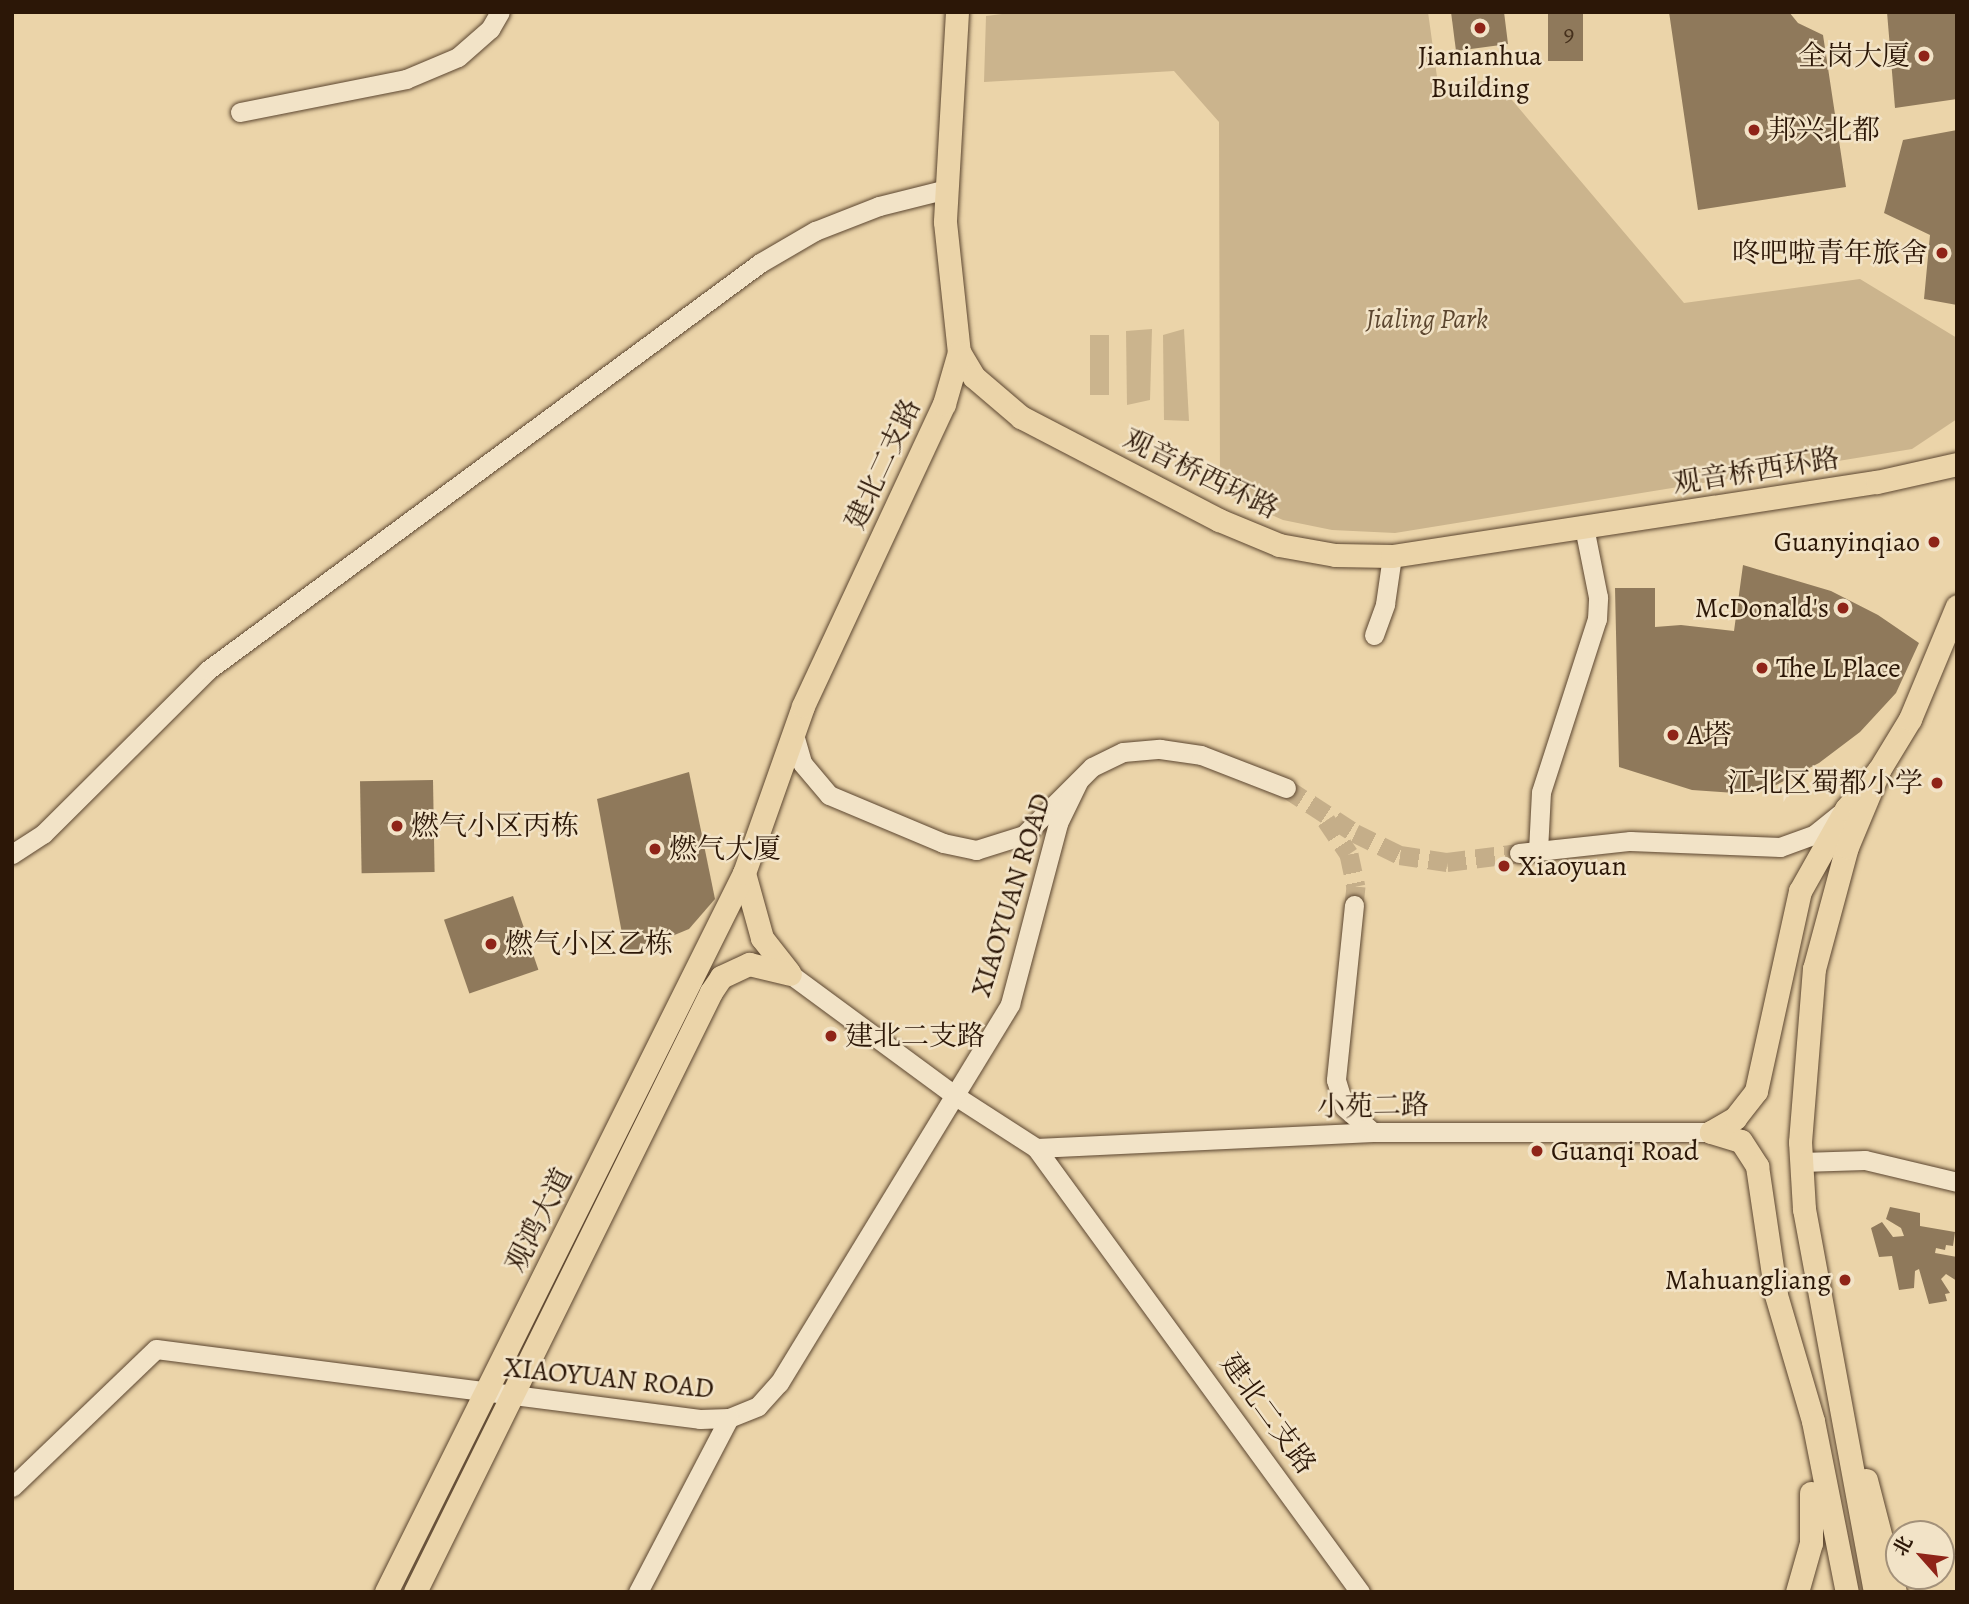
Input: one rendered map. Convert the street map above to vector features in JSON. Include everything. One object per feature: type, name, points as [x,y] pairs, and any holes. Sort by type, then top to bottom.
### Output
[{"type":"main road","name":"观音桥西环路","points":[[957,12],[945,222],[959,352],[974,377],[1021,417],[1219,520],[1279,545],[1335,555],[1392,556],[1877,482],[1957,464]]},
{"type":"main road","name":"建北二支路","points":[[790,974],[762,938],[744,873],[793,731],[944,404],[959,352]]},
{"type":"main road","points":[[1875,1592],[1871,1533],[1804,1209],[1801,1162],[1806,1023],[1814,969],[1847,847],[1879,770],[1910,719],[1957,607]]},
{"type":"main road","points":[[1711,1132],[1735,1118],[1756,1091],[1797,901],[1817,855],[1846,809],[1879,770]]},
{"type":"main road","name":"观鸿大道","points":[[386,1592],[744,873]]},
{"type":"main road","name":"观鸿大道","points":[[415,1592],[711,992],[721,977],[749,964],[790,974]]},
{"type":"main road","points":[[1711,1132],[1741,1141],[1757,1166],[1776,1295],[1811,1493],[1811,1543],[1797,1592]]},
{"type":"main road","points":[[1776,1295],[1813,1421],[1834,1592]]},
{"type":"main road","points":[[1811,1493],[1847,1592]]},
{"type":"main road","points":[[1871,1533],[1895,1592]]},
{"type":"street","points":[[240,112],[406,79],[458,57],[490,29],[500,12]]},
{"type":"street","points":[[12,854],[43,834],[208,670],[760,263],[816,231],[879,206],[947,189]]},
{"type":"street","points":[[1584,527],[1598,597],[1597,619],[1541,792],[1529,852],[1630,841],[1780,847],[1815,834],[1846,809]]},
{"type":"street","points":[[1374,635],[1385,604],[1392,556]]},
{"type":"street","name":"XIAOYUAN ROAD","points":[[793,731],[802,763],[829,795],[960,847],[976,849],[1012,842],[1036,825],[1077,782],[1107,758],[1150,749],[1219,759],[1286,788]]},
{"type":"street","name":"XIAOYUAN ROAD","points":[[12,1487],[156,1349],[699,1419],[730,1418],[758,1406],[779,1383],[957,1097],[1010,1004],[1058,823],[1077,782]]},
{"type":"street","points":[[1354,905],[1336,1080],[1344,1107],[1373,1132]]},
{"type":"street","name":"建北二支路","points":[[790,974],[957,1097],[1036,1148],[1360,1592]]},
{"type":"street","name":"小苑二路","points":[[1036,1148],[1373,1132],[1711,1132]]},
{"type":"street","points":[[1801,1162],[1865,1160],[1957,1182]]},
{"type":"street","points":[[638,1592],[730,1418]]},
{"type":"green space","name":"Jialing Park","points":[[1019,12],[1428,12],[1438,84],[1495,80],[1684,303],[1860,279],[1957,338],[1957,419],[1912,449],[1395,533],[1332,530],[1283,520],[1220,492],[1219,122],[1174,71],[984,82],[986,16]]},
{"type":"green space","points":[[1152,329],[1150,400],[1127,405],[1126,331]]},
{"type":"green space","points":[[1184,329],[1189,421],[1164,420],[1163,335]]},
{"type":"green space","points":[[1090,335],[1109,335],[1109,395],[1090,395]]},
{"type":"building","name":"Jianianhua Building","points":[[1451,12],[1504,12],[1508,44],[1456,51]]},
{"type":"building","name":"Jianianhua Building","points":[[1548,12],[1583,12],[1583,61],[1548,61]]},
{"type":"building","points":[[1669,12],[1789,12],[1798,23],[1823,35],[1846,187],[1698,210]]},
{"type":"building","name":"全岗大厦","points":[[1887,12],[1957,12],[1957,99],[1895,108]]},
{"type":"building","points":[[1957,130],[1957,305],[1924,299],[1930,235],[1884,213],[1903,140]]},
{"type":"building","name":"The L Place","points":[[1743,565],[1831,591],[1878,615],[1919,643],[1896,693],[1860,732],[1819,763],[1774,786],[1735,793],[1692,790],[1619,767],[1615,588],[1655,588],[1655,627],[1681,625],[1734,631]]},
{"type":"building","name":"燃气大厦","points":[[689,772],[715,899],[689,929],[626,955],[597,799]]},
{"type":"building","name":"燃气小区丙栋","points":[[433,780],[435,872],[362,873],[360,781]]},
{"type":"building","name":"燃气小区乙栋","points":[[513,896],[538,970],[469,994],[444,920]]},
{"type":"building","points":[[1890,1207],[1920,1213],[1920,1226],[1955,1232],[1953,1246],[1946,1245],[1945,1250],[1936,1248],[1935,1253],[1957,1257],[1957,1281],[1946,1274],[1941,1279],[1950,1293],[1945,1294],[1947,1301],[1929,1304],[1919,1269],[1915,1271],[1914,1288],[1899,1290],[1892,1256],[1879,1257],[1871,1228],[1882,1222],[1893,1237],[1904,1236],[1901,1228],[1886,1219]]},
{"type":"tunnel","points":[[1286,788],[1355,833],[1400,855],[1447,862],[1519,853]]},
{"type":"tunnel","points":[[1326,820],[1349,854],[1356,886],[1354,905]]},
{"type":"place","name":"Jianianhua Building","points":[[1480,28]]},
{"type":"place","name":"全岗大厦","points":[[1924,56]]},
{"type":"place","name":"邦兴北都","points":[[1754,130]]},
{"type":"place","name":"咚吧啦青年旅舍","points":[[1942,253]]},
{"type":"place","name":"Guanyinqiao","points":[[1934,542]]},
{"type":"place","name":"McDonald's","points":[[1843,608]]},
{"type":"place","name":"The L Place","points":[[1762,668]]},
{"type":"place","name":"A塔","points":[[1673,735]]},
{"type":"place","name":"江北区蜀都小学","points":[[1937,783]]},
{"type":"place","name":"燃气小区丙栋","points":[[397,826]]},
{"type":"place","name":"燃气大厦","points":[[655,849]]},
{"type":"place","name":"Xiaoyuan","points":[[1504,866]]},
{"type":"place","name":"燃气小区乙栋","points":[[491,944]]},
{"type":"place","name":"建北二支路","points":[[831,1036]]},
{"type":"place","name":"Guanqi Road","points":[[1537,1151]]},
{"type":"place","name":"Mahuangliang","points":[[1845,1280]]}]
